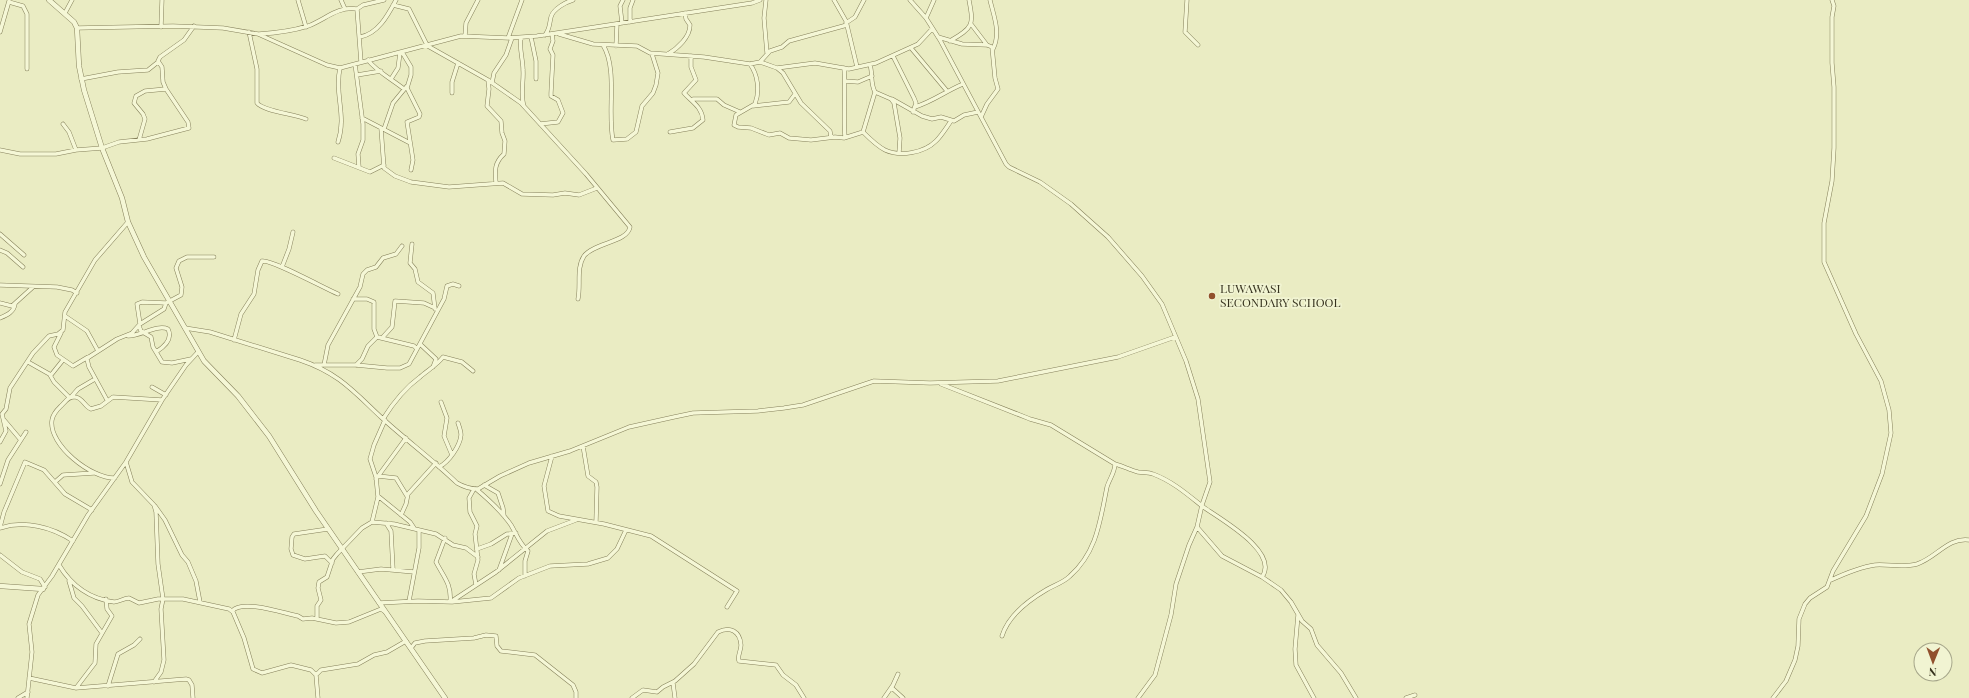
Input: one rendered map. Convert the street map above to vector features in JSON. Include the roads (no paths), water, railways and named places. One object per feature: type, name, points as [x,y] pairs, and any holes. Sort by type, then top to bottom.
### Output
[{"type":"street","points":[[49,0],[54,1],[74,22],[77,28],[81,80],[102,148],[111,169],[128,222],[137,244],[168,303],[210,369],[238,396],[264,430],[328,529],[445,698]]},
{"type":"street","points":[[65,13],[72,0]]},
{"type":"street","points":[[161,27],[162,0]]},
{"type":"street","points":[[298,0],[306,27]]},
{"type":"street","points":[[341,0],[345,9]]},
{"type":"street","points":[[361,62],[358,6],[368,2],[384,0]]},
{"type":"street","points":[[360,37],[368,35],[379,26],[386,18],[396,0]]},
{"type":"street","points":[[465,36],[466,23],[478,0]]},
{"type":"street","points":[[496,183],[496,166],[499,158],[504,154],[505,141],[500,119],[487,106],[489,89],[490,82],[506,55],[522,0]]},
{"type":"street","points":[[545,35],[549,29],[552,14],[564,4],[573,0]]},
{"type":"street","points":[[616,46],[620,6],[623,0]]},
{"type":"street","points":[[630,22],[630,8],[633,0]]},
{"type":"street","points":[[736,0],[739,5]]},
{"type":"street","points":[[77,28],[194,26],[223,28],[258,34],[327,65],[340,68],[449,38],[465,36],[510,38],[531,37],[739,5],[760,0]]},
{"type":"street","points":[[766,0],[764,18],[767,53]]},
{"type":"street","points":[[834,0],[847,24],[857,67]]},
{"type":"street","points":[[760,62],[767,53],[782,47],[793,40],[829,31],[847,24],[855,17],[864,0]]},
{"type":"street","points":[[910,0],[926,18],[938,38],[1009,167],[1032,177],[1058,194],[1108,237],[1157,295],[1186,361],[1198,399],[1210,482],[1202,505],[1198,527],[1189,545],[1176,584],[1171,615],[1154,675],[1138,698]]},
{"type":"street","points":[[926,18],[934,0]]},
{"type":"street","points":[[950,41],[969,29],[971,24],[969,0]]},
{"type":"street","points":[[981,117],[987,104],[998,90],[995,78],[993,49],[998,38],[990,0]]},
{"type":"street","points":[[1187,0],[1185,32],[1198,45]]},
{"type":"street","points":[[1773,698],[1788,677],[1797,654],[1799,619],[1805,604],[1810,598],[1826,587],[1831,580],[1833,572],[1859,530],[1872,504],[1887,456],[1891,426],[1889,410],[1881,381],[1856,334],[1824,262],[1824,223],[1832,181],[1834,155],[1832,17],[1834,6],[1832,0]]},
{"type":"street","points":[[0,32],[9,1],[23,6],[27,14],[26,69]]},
{"type":"street","points":[[393,5],[409,9],[426,45],[490,82],[524,106],[626,221],[630,229],[625,236],[600,246],[584,256],[579,272],[580,284],[578,298]]},
{"type":"street","points":[[258,34],[275,33],[306,27],[345,9],[357,9]]},
{"type":"street","points":[[668,55],[678,48],[690,31],[690,25],[686,19],[685,13]]},
{"type":"street","points":[[971,24],[987,45],[993,49]]},
{"type":"street","points":[[81,80],[118,72],[148,70],[158,62],[160,57],[184,40],[194,26]]},
{"type":"street","points":[[777,68],[815,63],[844,68],[870,65],[911,48],[922,41],[932,28]]},
{"type":"street","points":[[249,32],[257,69],[257,103],[264,109],[286,112],[306,119]]},
{"type":"street","points":[[558,33],[584,42],[616,46],[637,46],[652,54],[691,56],[750,64],[760,62],[777,68],[783,73],[803,105],[812,111],[830,131],[831,137]]},
{"type":"street","points":[[540,124],[558,122],[563,113],[558,100],[551,96],[553,56],[550,49],[553,41],[552,34]]},
{"type":"street","points":[[531,37],[536,61],[536,79]]},
{"type":"street","points":[[521,38],[520,54],[523,76],[522,96],[524,106]]},
{"type":"street","points":[[938,38],[962,44],[987,45]]},
{"type":"street","points":[[603,45],[607,55],[610,77],[613,140],[627,139],[637,129],[642,106],[653,93],[658,78],[652,54]]},
{"type":"street","points":[[911,48],[947,91]]},
{"type":"street","points":[[391,79],[398,68],[401,52]]},
{"type":"street","points":[[401,52],[411,67],[411,74],[405,87],[393,103],[382,128],[384,165],[385,170],[389,173],[411,182],[449,187],[503,183],[514,191],[522,194],[553,195],[565,193],[579,195],[597,188]]},
{"type":"street","points":[[670,132],[690,129],[702,122],[703,114],[692,99],[684,92],[696,80],[696,76],[691,67],[691,56]]},
{"type":"street","points":[[894,56],[914,98],[915,107],[913,112]]},
{"type":"street","points":[[368,60],[374,68],[405,87],[420,114],[419,118],[407,122],[413,160],[411,170]]},
{"type":"street","points":[[0,150],[20,154],[56,154],[76,150],[102,148],[119,142],[139,140],[181,131],[190,127],[166,89],[163,82],[162,69],[158,62]]},
{"type":"street","points":[[452,93],[452,82],[458,63]]},
{"type":"street","points":[[355,64],[362,118],[363,140],[358,154],[359,167]]},
{"type":"street","points":[[750,64],[759,83],[757,98],[753,106]]},
{"type":"street","points":[[863,132],[865,130],[865,122],[869,115],[875,92],[871,83],[872,76],[870,65]]},
{"type":"street","points":[[338,142],[342,127],[342,107],[337,82],[340,68]]},
{"type":"street","points":[[844,68],[845,81],[843,111],[845,137]]},
{"type":"street","points":[[357,75],[381,72]]},
{"type":"street","points":[[845,81],[858,82],[872,76]]},
{"type":"street","points":[[915,107],[931,101],[947,91],[963,84]]},
{"type":"street","points":[[139,140],[144,119],[143,114],[134,103],[136,96],[145,91],[166,89]]},
{"type":"street","points":[[875,92],[892,99],[913,112],[929,118],[941,117],[951,121],[956,121],[964,115],[978,112]]},
{"type":"street","points":[[795,94],[789,102],[753,106],[740,112],[734,121],[734,125],[738,127],[751,128],[769,135],[782,134],[791,138],[811,140],[831,137],[845,137],[863,132]]},
{"type":"street","points":[[692,99],[717,99],[724,105],[740,112]]},
{"type":"street","points":[[892,99],[900,138],[899,153]]},
{"type":"street","points":[[362,118],[410,143]]},
{"type":"street","points":[[863,132],[880,147],[888,151],[899,153],[917,152],[930,146],[951,121]]},
{"type":"street","points":[[63,124],[69,132],[76,150]]},
{"type":"street","points":[[334,158],[371,172],[384,165]]},
{"type":"street","points":[[128,222],[95,260],[67,308],[64,316],[64,327],[54,350],[63,360],[73,366],[98,350],[127,336],[136,330],[139,325],[164,309],[168,303],[181,295],[182,292],[176,268],[179,261],[187,257],[214,257]]},
{"type":"street","points":[[282,267],[289,250],[293,232]]},
{"type":"street","points":[[1,236],[24,255]]},
{"type":"street","points":[[412,244],[410,263],[414,269],[418,282],[433,293],[435,308],[434,317]]},
{"type":"street","points":[[324,365],[330,340],[360,287],[364,272],[376,266],[383,258],[396,254],[402,246]]},
{"type":"street","points":[[0,250],[7,253],[23,267]]},
{"type":"street","points":[[234,340],[241,314],[254,294],[259,264],[265,260],[338,294]]},
{"type":"street","points":[[314,365],[356,365],[400,368],[408,364],[444,299],[448,286],[453,284],[459,286]]},
{"type":"street","points":[[0,285],[66,288],[77,293]]},
{"type":"street","points":[[0,318],[13,310],[15,304],[33,287]]},
{"type":"street","points":[[353,299],[374,302],[374,329],[377,337]]},
{"type":"street","points":[[382,338],[392,326],[396,301],[424,303],[435,308]]},
{"type":"street","points":[[0,303],[3,302],[11,306],[15,304]]},
{"type":"street","points":[[168,303],[142,302],[138,304],[139,325],[145,333],[151,337],[152,347],[162,362],[167,363],[191,359]]},
{"type":"street","points":[[64,316],[87,331],[98,350]]},
{"type":"street","points":[[127,336],[145,333],[160,327],[168,329],[170,333],[169,340],[156,352]]},
{"type":"street","points":[[185,328],[210,332],[314,365],[344,382],[384,420],[439,467],[464,487],[474,489],[487,497],[494,508],[504,516],[519,542],[529,553],[524,561],[525,576]]},
{"type":"street","points":[[0,442],[6,431],[2,414],[6,408],[8,391],[33,353],[49,336],[61,333]]},
{"type":"street","points":[[377,337],[414,346],[417,349]]},
{"type":"street","points":[[356,365],[362,359],[368,346],[377,337]]},
{"type":"street","points":[[476,585],[474,570],[478,563],[475,534],[477,524],[470,512],[469,498],[474,489],[510,471],[583,446],[629,427],[693,413],[761,411],[803,405],[845,389],[874,381],[938,383],[985,382],[1013,379],[1118,357],[1175,337]]},
{"type":"street","points":[[420,344],[436,359],[433,367]]},
{"type":"street","points":[[28,695],[32,652],[30,618],[36,601],[92,510],[126,462],[162,400],[191,359],[198,352]]},
{"type":"street","points":[[372,522],[378,496],[377,478],[370,459],[374,445],[390,406],[405,389],[445,356],[454,361],[462,362],[472,371]]},
{"type":"street","points":[[89,357],[88,362],[95,379],[107,400]]},
{"type":"street","points":[[50,375],[53,374],[63,360]]},
{"type":"street","points":[[28,362],[50,375],[54,382],[70,397],[78,398],[91,409],[101,406],[107,400],[118,396],[162,400]]},
{"type":"street","points":[[95,379],[78,388],[54,415],[53,428],[62,449],[94,473],[105,478],[115,478]]},
{"type":"street","points":[[938,383],[1030,418],[1047,422],[1115,464],[1137,471],[1154,474],[1186,492],[1236,529],[1254,546],[1262,555],[1266,568],[1262,577]]},
{"type":"street","points":[[152,387],[166,395]]},
{"type":"street","points":[[441,402],[447,418],[444,436],[452,455]]},
{"type":"street","points":[[3,420],[20,439]]},
{"type":"street","points":[[439,467],[446,463],[452,455],[461,437],[458,422]]},
{"type":"street","points":[[0,484],[8,460],[20,439],[26,432]]},
{"type":"street","points":[[377,478],[406,438]]},
{"type":"street","points":[[583,446],[588,476],[590,480],[596,482],[598,487],[596,522]]},
{"type":"street","points":[[552,456],[545,482],[546,509],[559,516],[576,520],[596,522],[654,538],[737,590],[727,607]]},
{"type":"street","points":[[73,541],[58,531],[46,528],[18,525],[0,528],[5,508],[25,462],[41,468],[65,494],[92,510]]},
{"type":"street","points":[[126,462],[132,482],[160,513],[182,556],[188,562],[196,581],[200,602]]},
{"type":"street","points":[[401,515],[406,504],[407,496],[417,482],[436,463]]},
{"type":"street","points":[[1002,636],[1007,623],[1017,612],[1044,590],[1069,577],[1085,558],[1100,525],[1107,488],[1115,464]]},
{"type":"street","points":[[55,482],[63,475],[94,473]]},
{"type":"street","points":[[377,478],[396,478],[407,496]]},
{"type":"street","points":[[484,485],[498,493],[504,508],[504,516]]},
{"type":"street","points":[[378,496],[410,522],[414,528]]},
{"type":"street","points":[[154,505],[156,512],[158,564],[163,599],[162,613],[164,660],[161,672],[154,682]]},
{"type":"street","points":[[450,602],[499,570],[547,531],[576,520]]},
{"type":"street","points":[[316,619],[317,606],[321,600],[318,588],[319,582],[327,577],[337,554],[362,528],[372,522],[414,528],[445,538],[454,545],[466,548],[478,557]]},
{"type":"street","points":[[386,523],[391,531],[392,569]]},
{"type":"street","points":[[1198,527],[1222,556],[1262,577],[1281,590],[1291,602],[1298,615],[1311,629],[1317,645],[1341,673],[1356,698]]},
{"type":"street","points":[[328,529],[294,534],[292,536],[291,549],[294,555],[301,558],[325,556],[332,563]]},
{"type":"street","points":[[408,601],[419,548],[420,530]]},
{"type":"street","points":[[379,603],[408,601],[450,602],[491,598],[510,583],[554,565],[588,564],[608,558],[617,549],[626,530]]},
{"type":"street","points":[[477,549],[491,544],[507,534],[514,533]]},
{"type":"street","points":[[499,570],[514,533]]},
{"type":"street","points":[[445,538],[436,562],[448,582],[450,602]]},
{"type":"street","points":[[1831,580],[1870,566],[1916,564],[1932,557],[1954,541],[1962,539],[1969,540]]},
{"type":"street","points":[[0,555],[22,572],[40,578],[44,588]]},
{"type":"street","points":[[58,565],[69,580],[86,593],[115,602],[129,598],[139,603],[144,603],[158,598],[172,598],[200,602],[232,611],[246,642],[251,665],[256,672],[262,673],[291,666],[311,670],[316,675],[318,698]]},
{"type":"street","points":[[358,572],[369,569],[392,569],[414,572]]},
{"type":"street","points":[[69,580],[74,598],[82,606],[102,633]]},
{"type":"street","points":[[0,586],[44,588]]},
{"type":"street","points":[[76,688],[95,663],[94,649],[112,616],[107,609],[106,599]]},
{"type":"street","points":[[232,611],[236,608],[257,607],[298,616],[303,620],[316,619],[336,623],[344,622],[381,609],[384,611]]},
{"type":"street","points":[[1298,615],[1295,649],[1296,665],[1314,698]]},
{"type":"street","points":[[632,698],[643,690],[657,692],[673,682],[697,661],[718,632],[731,629],[735,631],[740,638],[739,661],[776,665],[782,675],[796,685],[804,698]]},
{"type":"street","points":[[411,648],[415,643],[425,640],[474,638],[486,635],[496,636],[497,646],[501,651],[540,657],[557,674],[573,685],[576,692],[576,698]]},
{"type":"street","points":[[108,686],[118,654],[134,645],[140,639]]},
{"type":"street","points":[[316,675],[321,670],[358,664],[374,655],[387,652],[406,641]]},
{"type":"street","points":[[884,698],[892,688],[898,674]]},
{"type":"street","points":[[29,678],[76,688],[189,680],[192,684],[194,698]]},
{"type":"street","points":[[673,682],[675,698]]},
{"type":"street","points":[[892,688],[904,698]]},
{"type":"street","points":[[18,698],[28,695]]},
{"type":"street","points":[[28,695],[32,698]]},
{"type":"street","points":[[1406,698],[1415,695]]},
{"type":"place","name":"LUWAWASI SECONDARY SCHOOL","points":[[1212,296]]}]
